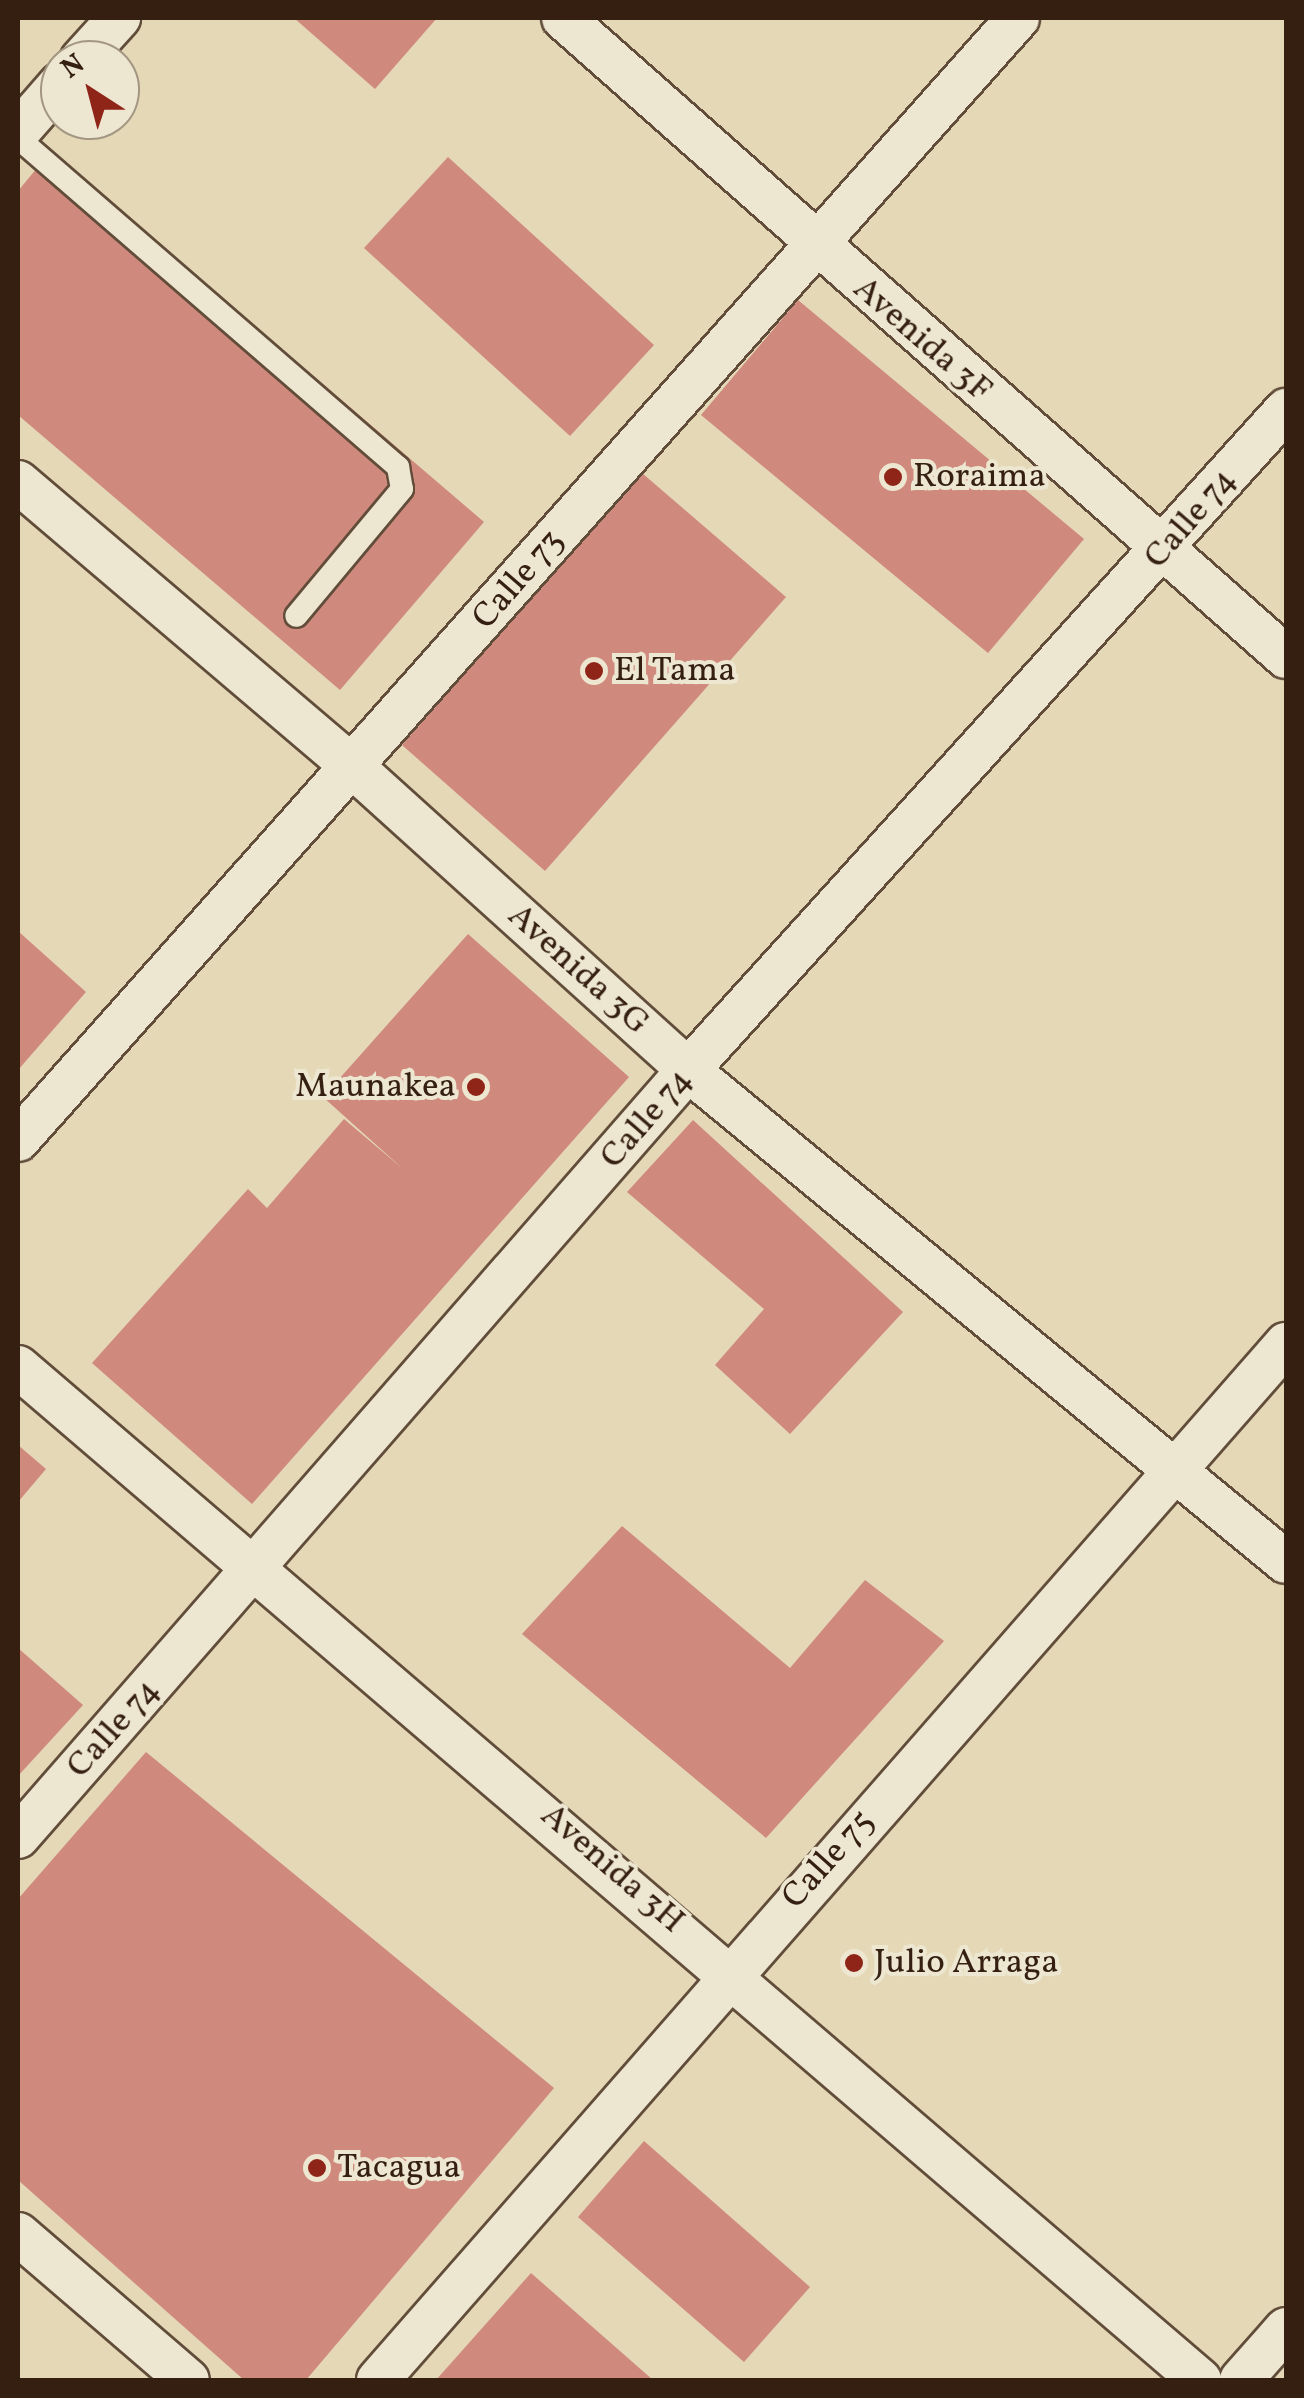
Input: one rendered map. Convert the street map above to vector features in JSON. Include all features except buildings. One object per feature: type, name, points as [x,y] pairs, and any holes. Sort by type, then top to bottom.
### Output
[{"type":"street","points":[[99,40],[118,18]]},
{"type":"street","name":"Avenida 3F","points":[[562,18],[813,245],[1286,657]]},
{"type":"street","name":"Calle 73","points":[[18,1140],[354,768],[813,245],[1018,18]]},
{"type":"street","points":[[18,135],[40,108]]},
{"type":"street","name":"Calle 74","points":[[18,1836],[260,1567],[688,1070],[1164,551],[1286,410]]},
{"type":"street","name":"Avenida 3G","points":[[18,482],[354,768],[688,1070],[1179,1470],[1286,1562]]},
{"type":"street","name":"Calle 75","points":[[378,2380],[730,1970],[1179,1470],[1286,1344]]},
{"type":"street","name":"Avenida 3H","points":[[18,1368],[260,1567],[1200,2380]]},
{"type":"street","points":[[18,2234],[188,2380]]},
{"type":"street","points":[[1241,2380],[1286,2329]]},
{"type":"lane","points":[[18,135],[398,467],[402,489],[296,616]]},
{"type":"place","name":"Roraima","points":[[893,477]]},
{"type":"place","name":"El Tama","points":[[594,671]]},
{"type":"place","name":"Maunakea","points":[[476,1087]]},
{"type":"place","name":"Julio Arraga","points":[[854,1963]]},
{"type":"place","name":"Tacagua","points":[[317,2168]]}]
